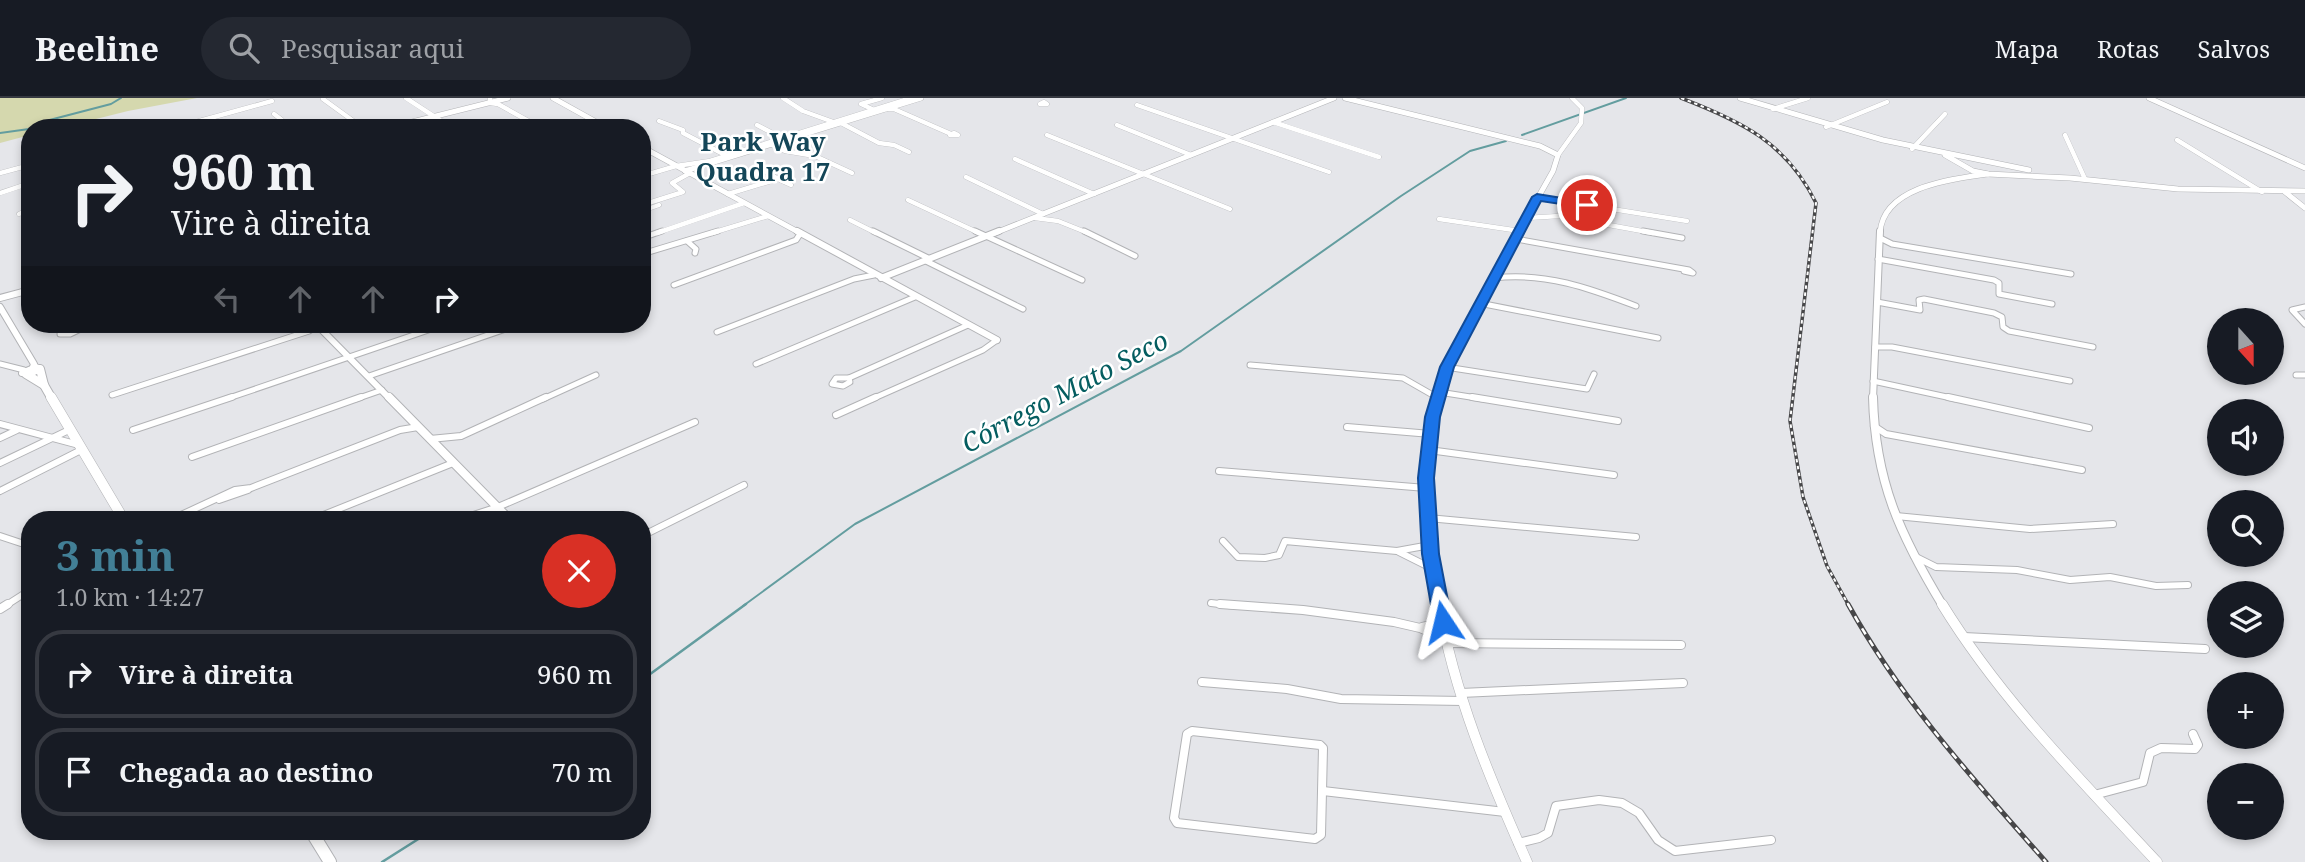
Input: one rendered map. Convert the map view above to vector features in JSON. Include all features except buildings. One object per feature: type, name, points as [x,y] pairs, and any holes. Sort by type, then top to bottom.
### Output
[{"type":"main road","points":[[31,370],[44,385],[119,511]]},
{"type":"main road","points":[[31,370],[44,385]]},
{"type":"main road","points":[[317,840],[330,862]]},
{"type":"street","points":[[406,98],[438,119]]},
{"type":"street","points":[[499,102],[508,98]]},
{"type":"street","points":[[553,98],[591,119]]},
{"type":"street","points":[[783,98],[803,111],[838,123],[879,143],[894,145],[909,152]]},
{"type":"street","points":[[882,98],[861,104],[875,111],[894,108],[921,98]]},
{"type":"street","points":[[651,204],[683,192],[672,183],[688,172],[728,156],[912,98]]},
{"type":"street","points":[[1044,102],[1054,98]]},
{"type":"street","points":[[717,332],[855,279],[878,277],[928,260],[1334,98]]},
{"type":"street","points":[[1345,98],[1541,146],[1558,155]]},
{"type":"street","points":[[1527,862],[1505,812],[1462,697],[1446,641],[1433,569],[1426,488],[1431,434],[1447,367],[1558,155],[1581,123],[1582,108],[1572,98]]},
{"type":"street","points":[[1742,98],[1826,127],[1912,149],[2070,178]]},
{"type":"street","points":[[1771,109],[1808,98]]},
{"type":"street","points":[[2149,98],[2305,169]]},
{"type":"street","points":[[323,99],[351,119]]},
{"type":"street","points":[[422,119],[490,100],[499,102],[526,119]]},
{"type":"street","points":[[206,119],[272,101]]},
{"type":"street","points":[[1826,127],[1888,102]]},
{"type":"street","points":[[1137,106],[1329,172]]},
{"type":"street","points":[[894,108],[951,134]]},
{"type":"street","points":[[274,114],[281,119]]},
{"type":"street","points":[[1912,149],[1945,114]]},
{"type":"street","points":[[659,121],[683,130],[683,133],[728,156]]},
{"type":"street","points":[[1273,122],[1379,157]]},
{"type":"street","points":[[757,125],[782,139]]},
{"type":"street","points":[[1117,125],[1191,155]]},
{"type":"street","points":[[1046,135],[1230,209]]},
{"type":"street","points":[[2065,135],[2085,179]]},
{"type":"street","points":[[651,173],[673,166],[710,161],[782,139]]},
{"type":"street","points":[[2177,140],[2263,192]]},
{"type":"street","points":[[718,151],[734,142]]},
{"type":"street","points":[[770,144],[785,151],[815,156],[852,173]]},
{"type":"street","points":[[651,153],[997,340],[983,350],[836,415]]},
{"type":"street","points":[[1945,155],[1988,174]]},
{"type":"street","points":[[1015,159],[1094,194]]},
{"type":"street","points":[[1961,178],[1970,163],[1981,162]]},
{"type":"street","points":[[1989,164],[2001,169],[2000,173]]},
{"type":"street","points":[[0,172],[21,167]]},
{"type":"street","points":[[765,171],[791,185]]},
{"type":"street","points":[[1150,171],[1148,174],[1152,178]]},
{"type":"street","points":[[2157,862],[2032,728],[1962,637],[1912,555],[1880,473],[1874,437],[1873,381],[1881,220],[1890,207],[1920,188],[1961,178],[2000,173],[2178,189],[2305,191]]},
{"type":"street","points":[[966,177],[1043,214]]},
{"type":"street","points":[[728,194],[778,179]]},
{"type":"street","points":[[0,192],[21,185]]},
{"type":"street","points":[[2285,192],[2305,208]]},
{"type":"street","points":[[1537,197],[1687,221]]},
{"type":"street","points":[[908,200],[1082,280]]},
{"type":"street","points":[[651,235],[744,203]]},
{"type":"street","points":[[651,206],[660,205]]},
{"type":"street","points":[[1050,219],[1054,210]]},
{"type":"street","points":[[651,251],[765,215]]},
{"type":"street","points":[[1527,218],[1559,216],[1682,239]]},
{"type":"street","points":[[1035,218],[1050,219],[1135,256]]},
{"type":"street","points":[[1439,219],[1520,231]]},
{"type":"street","points":[[850,220],[1023,309]]},
{"type":"street","points":[[796,240],[800,234]]},
{"type":"street","points":[[1671,247],[1674,237]]},
{"type":"street","points":[[674,285],[796,240],[810,239]]},
{"type":"street","points":[[1516,239],[1684,271]]},
{"type":"street","points":[[687,241],[696,249],[695,253]]},
{"type":"street","points":[[1880,242],[2071,274]]},
{"type":"street","points":[[1878,259],[1994,280],[1999,283],[1999,294],[2052,304]]},
{"type":"street","points":[[855,279],[865,270]]},
{"type":"street","points":[[1494,278],[1520,275],[1574,283],[1636,306]]},
{"type":"street","points":[[0,298],[21,292]]},
{"type":"street","points":[[756,364],[915,296]]},
{"type":"street","points":[[1877,302],[1920,310],[1919,300],[1924,299],[1994,313],[2002,317],[2003,327],[2009,331],[2093,347]]},
{"type":"street","points":[[1479,303],[1658,338]]},
{"type":"street","points":[[0,307],[34,364],[31,370],[0,364]]},
{"type":"street","points":[[2305,307],[2292,310],[2305,324]]},
{"type":"street","points":[[849,378],[968,325]]},
{"type":"street","points":[[112,395],[303,333]]},
{"type":"street","points":[[325,333],[502,511]]},
{"type":"street","points":[[133,430],[421,333]]},
{"type":"street","points":[[369,376],[494,333]]},
{"type":"street","points":[[1875,342],[2070,381]]},
{"type":"street","points":[[1250,365],[1403,378],[1439,395],[1618,421]]},
{"type":"street","points":[[1447,367],[1587,389],[1594,374]]},
{"type":"street","points":[[2295,374],[2305,375]]},
{"type":"street","points":[[438,446],[596,375]]},
{"type":"street","points":[[1873,381],[2089,428]]},
{"type":"street","points":[[192,457],[382,390]]},
{"type":"street","points":[[482,511],[498,507],[695,422]]},
{"type":"street","points":[[0,424],[82,447]]},
{"type":"street","points":[[191,511],[217,500],[234,497],[251,488],[416,425]]},
{"type":"street","points":[[1874,426],[1886,434],[2082,470]]},
{"type":"street","points":[[1347,427],[1431,434]]},
{"type":"street","points":[[0,438],[18,429]]},
{"type":"street","points":[[0,463],[71,429]]},
{"type":"street","points":[[1874,437],[1886,434]]},
{"type":"street","points":[[430,439],[451,438]]},
{"type":"street","points":[[0,491],[82,447]]},
{"type":"street","points":[[1429,450],[1614,475]]},
{"type":"street","points":[[333,511],[453,463]]},
{"type":"street","points":[[1219,471],[1426,488]]},
{"type":"street","points":[[651,532],[744,485]]},
{"type":"street","points":[[476,511],[489,499]]},
{"type":"street","points":[[1896,516],[2030,529],[2113,524]]},
{"type":"street","points":[[1428,518],[1636,537]]},
{"type":"street","points":[[0,536],[21,543]]},
{"type":"street","points":[[1223,541],[1238,556],[1265,558],[1279,555],[1284,541],[1397,551],[1430,545]]},
{"type":"street","points":[[1397,551],[1433,569]]},
{"type":"street","points":[[1912,555],[1936,567],[2017,570],[2070,580],[2110,578],[2156,586],[2188,585]]},
{"type":"street","points":[[1922,574],[1936,567]]},
{"type":"street","points":[[0,609],[21,596]]},
{"type":"street","points":[[1211,603],[1260,610],[1298,610],[1422,627],[1443,622]]},
{"type":"street","points":[[1422,627],[1446,641],[1681,645]]},
{"type":"street","points":[[1962,637],[2205,649]]},
{"type":"street","points":[[1202,682],[1286,689],[1341,699],[1462,697],[1682,683]]},
{"type":"street","points":[[1192,731],[1320,745],[1323,748],[1323,790],[1321,835],[1315,839],[1177,823],[1174,818],[1187,734],[1192,731]]},
{"type":"street","points":[[2093,795],[2143,782],[2147,759],[2151,753],[2166,748],[2195,749],[2199,745],[2193,734]]},
{"type":"street","points":[[1323,790],[1505,812]]},
{"type":"street","points":[[1518,843],[1547,835],[1552,829],[1552,811],[1556,806],[1611,801],[1623,802],[1633,807],[1662,845],[1675,851],[1771,840]]},
{"type":"green space","points":[[0,98],[197,98],[96,119],[21,119],[21,137],[0,143]]},
{"type":"waterway","points":[[53,119],[111,104],[121,98]]},
{"type":"waterway","name":"Córrego Mato Seco","points":[[1522,135],[1626,98]]},
{"type":"waterway","points":[[0,133],[21,130]]},
{"type":"waterway","name":"Córrego Mato Seco","points":[[743,606],[855,524],[1181,351],[1401,196],[1470,151],[1506,141]]},
{"type":"waterway","name":"Córrego Mato Seco","points":[[651,673],[746,604]]},
{"type":"waterway","name":"Córrego Mato Seco","points":[[382,862],[417,840]]},
{"type":"railway","points":[[1681,98],[1742,126],[1776,149],[1804,182],[1816,203],[1790,421],[1803,497],[1827,566],[1849,606]]},
{"type":"railway","points":[[1848,604],[1915,706],[1966,770],[2046,862]]},
{"type":"district","name":"Park Way Quadra 17","points":[[763,157]]},
{"type":"route","points":[[1443,622],[1430,554],[1426,478],[1432,417],[1447,367],[1537,197],[1587,205]]}]
